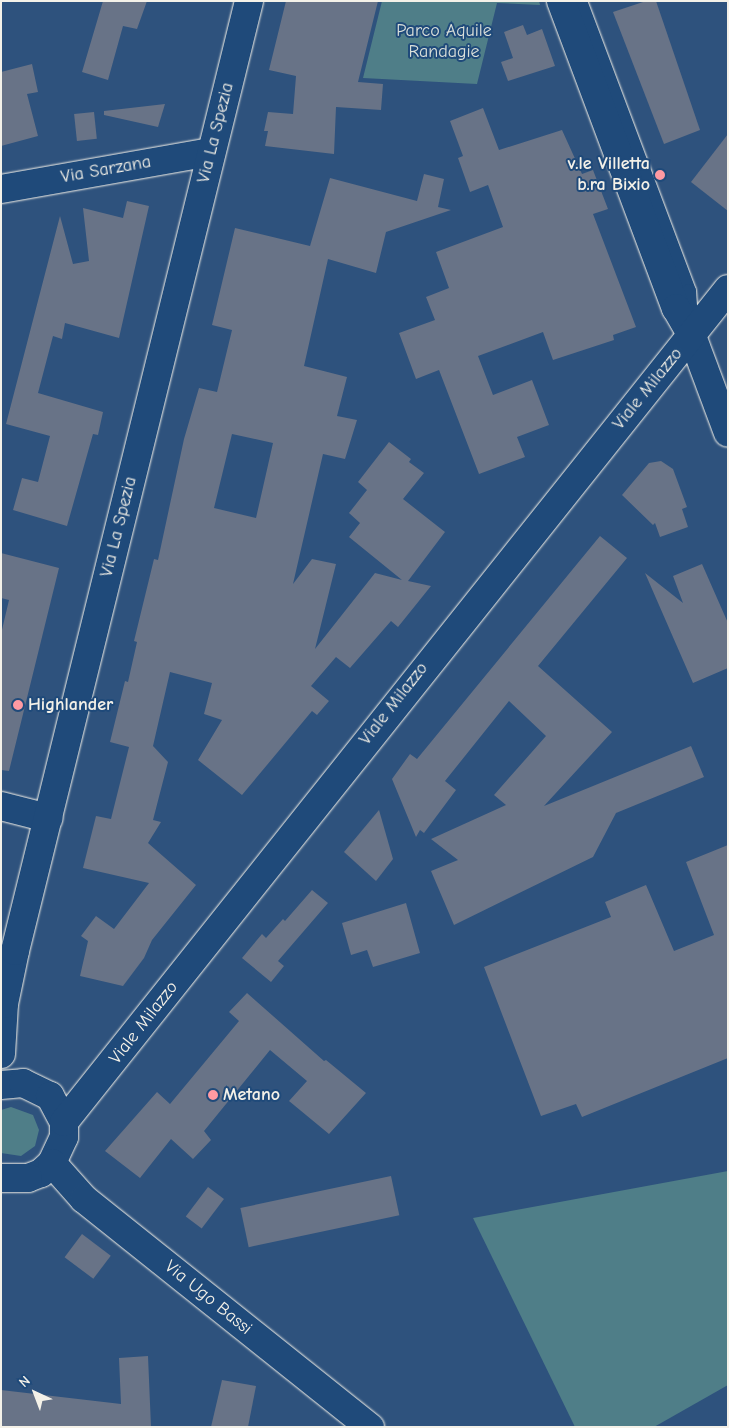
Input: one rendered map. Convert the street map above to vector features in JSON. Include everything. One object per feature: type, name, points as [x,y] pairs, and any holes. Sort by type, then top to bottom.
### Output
[{"type":"street","name":"Via La Spezia","points":[[1,1054],[5,994],[248,1]]},
{"type":"street","points":[[561,1],[676,308],[692,336],[728,433]]},
{"type":"street","name":"Via Sarzana","points":[[1,189],[211,152]]},
{"type":"street","name":"Viale Milazzo","points":[[64,1122],[420,670],[692,336],[728,289]]},
{"type":"street","points":[[1,806],[48,818]]},
{"type":"street","points":[[1,1085],[23,1083],[38,1087],[50,1096],[64,1122],[60,1151],[52,1163],[34,1176],[5,1186]]},
{"type":"street","name":"Via Ugo Bassi","points":[[52,1163],[84,1200],[370,1427]]},
{"type":"lane","points":[[580,1],[689,291],[692,336]]},
{"type":"green space","name":"Parco Aquile Randagie","points":[[382,1],[539,1],[540,5],[497,3],[477,84],[363,78]]},
{"type":"green space","points":[[11,1107],[33,1115],[39,1130],[35,1146],[21,1156],[1,1153],[1,1110]]},
{"type":"green space","points":[[728,1171],[728,1385],[654,1427],[575,1427],[473,1218]]},
{"type":"building","points":[[103,1],[147,1],[137,29],[123,26],[108,80],[82,72]]},
{"type":"building","points":[[286,1],[378,1],[358,82],[383,84],[381,110],[336,107],[334,154],[265,146],[268,131],[264,131],[268,112],[293,114],[296,76],[269,70]]},
{"type":"building","points":[[646,1],[656,1],[700,130],[664,144],[613,12]]},
{"type":"building","points":[[523,25],[527,35],[542,29],[555,66],[508,81],[501,62],[513,58],[504,32]]},
{"type":"building","points":[[32,64],[38,92],[27,94],[38,136],[1,146],[1,72]]},
{"type":"building","points":[[165,104],[158,127],[104,115],[104,111]]},
{"type":"building","points":[[483,108],[499,150],[562,130],[582,174],[593,170],[608,209],[593,214],[636,327],[613,335],[614,340],[553,360],[543,332],[478,356],[493,395],[532,380],[549,425],[517,437],[525,457],[479,474],[439,370],[416,379],[399,333],[435,320],[426,297],[449,288],[436,252],[503,227],[488,185],[470,192],[458,158],[463,156],[450,121]]},
{"type":"building","points":[[94,112],[97,139],[77,141],[74,114]]},
{"type":"building","points":[[728,134],[728,211],[691,182]]},
{"type":"building","points":[[424,174],[444,179],[438,207],[451,210],[386,232],[376,273],[328,259],[304,366],[347,377],[337,416],[357,420],[345,459],[323,454],[293,584],[312,559],[336,564],[315,649],[375,573],[402,580],[349,537],[360,523],[349,513],[367,490],[358,482],[389,442],[411,459],[409,462],[424,473],[403,499],[445,532],[408,581],[431,586],[398,627],[391,621],[350,668],[336,657],[311,686],[329,701],[317,715],[312,711],[242,795],[198,760],[222,720],[204,714],[212,683],[170,672],[153,746],[168,762],[153,820],[161,822],[148,843],[196,885],[152,940],[144,958],[123,986],[80,976],[88,941],[81,936],[96,916],[114,929],[149,883],[83,868],[96,816],[111,819],[129,747],[110,742],[125,681],[128,682],[137,642],[134,641],[154,559],[158,560],[184,439],[199,388],[217,392],[232,330],[212,325],[235,228],[310,246],[330,178],[417,201]],"holes":[[[232,434],[273,443],[256,518],[214,508]]]},
{"type":"building","points":[[127,201],[149,206],[119,338],[65,323],[62,339],[53,336],[38,393],[103,412],[98,435],[93,434],[67,526],[13,510],[22,478],[38,482],[50,436],[6,424],[60,216],[73,264],[89,261],[83,208],[123,218]]},
{"type":"building","points":[[661,461],[673,469],[687,507],[682,509],[688,527],[660,537],[655,523],[653,525],[622,495],[649,463]]},
{"type":"building","points":[[600,536],[627,558],[538,666],[612,732],[544,806],[691,746],[704,777],[616,813],[593,857],[454,925],[431,871],[458,860],[431,839],[506,805],[494,795],[546,736],[509,701],[445,781],[456,790],[424,833],[420,830],[416,837],[392,779],[410,754],[417,759]]},
{"type":"building","points":[[1,553],[59,568],[9,771],[1,770],[1,634],[9,600],[1,598]]},
{"type":"building","points":[[702,564],[728,623],[728,668],[693,683],[645,573],[683,603],[673,576]]},
{"type":"building","points":[[379,810],[393,859],[376,881],[344,852]]},
{"type":"building","points":[[728,845],[728,1058],[582,1117],[576,1104],[541,1116],[484,967],[611,917],[605,902],[646,885],[674,951],[714,935],[686,862]]},
{"type":"building","points":[[312,890],[328,903],[278,961],[284,966],[271,982],[242,958],[262,934],[266,938],[283,919],[285,921]]},
{"type":"building","points":[[406,903],[420,953],[373,967],[367,950],[351,955],[342,923]]},
{"type":"building","points":[[247,993],[324,1061],[326,1060],[366,1093],[329,1134],[289,1101],[307,1081],[270,1050],[204,1131],[211,1140],[193,1159],[171,1139],[140,1178],[105,1151],[157,1092],[170,1104],[239,1021],[229,1012]]},
{"type":"building","points":[[391,1176],[399,1215],[249,1247],[240,1208]]},
{"type":"building","points":[[208,1187],[224,1199],[202,1229],[186,1217]]},
{"type":"building","points":[[82,1234],[111,1256],[93,1279],[65,1257]]},
{"type":"building","points":[[148,1356],[151,1427],[1,1427],[1,1390],[121,1404],[119,1358]]},
{"type":"building","points":[[222,1380],[256,1386],[248,1427],[211,1427]]},
{"type":"place","name":"v.le Villetta b.ra Bixio","points":[[660,175]]},
{"type":"place","name":"Highlander","points":[[18,705]]},
{"type":"place","name":"Metano","points":[[213,1095]]}]
